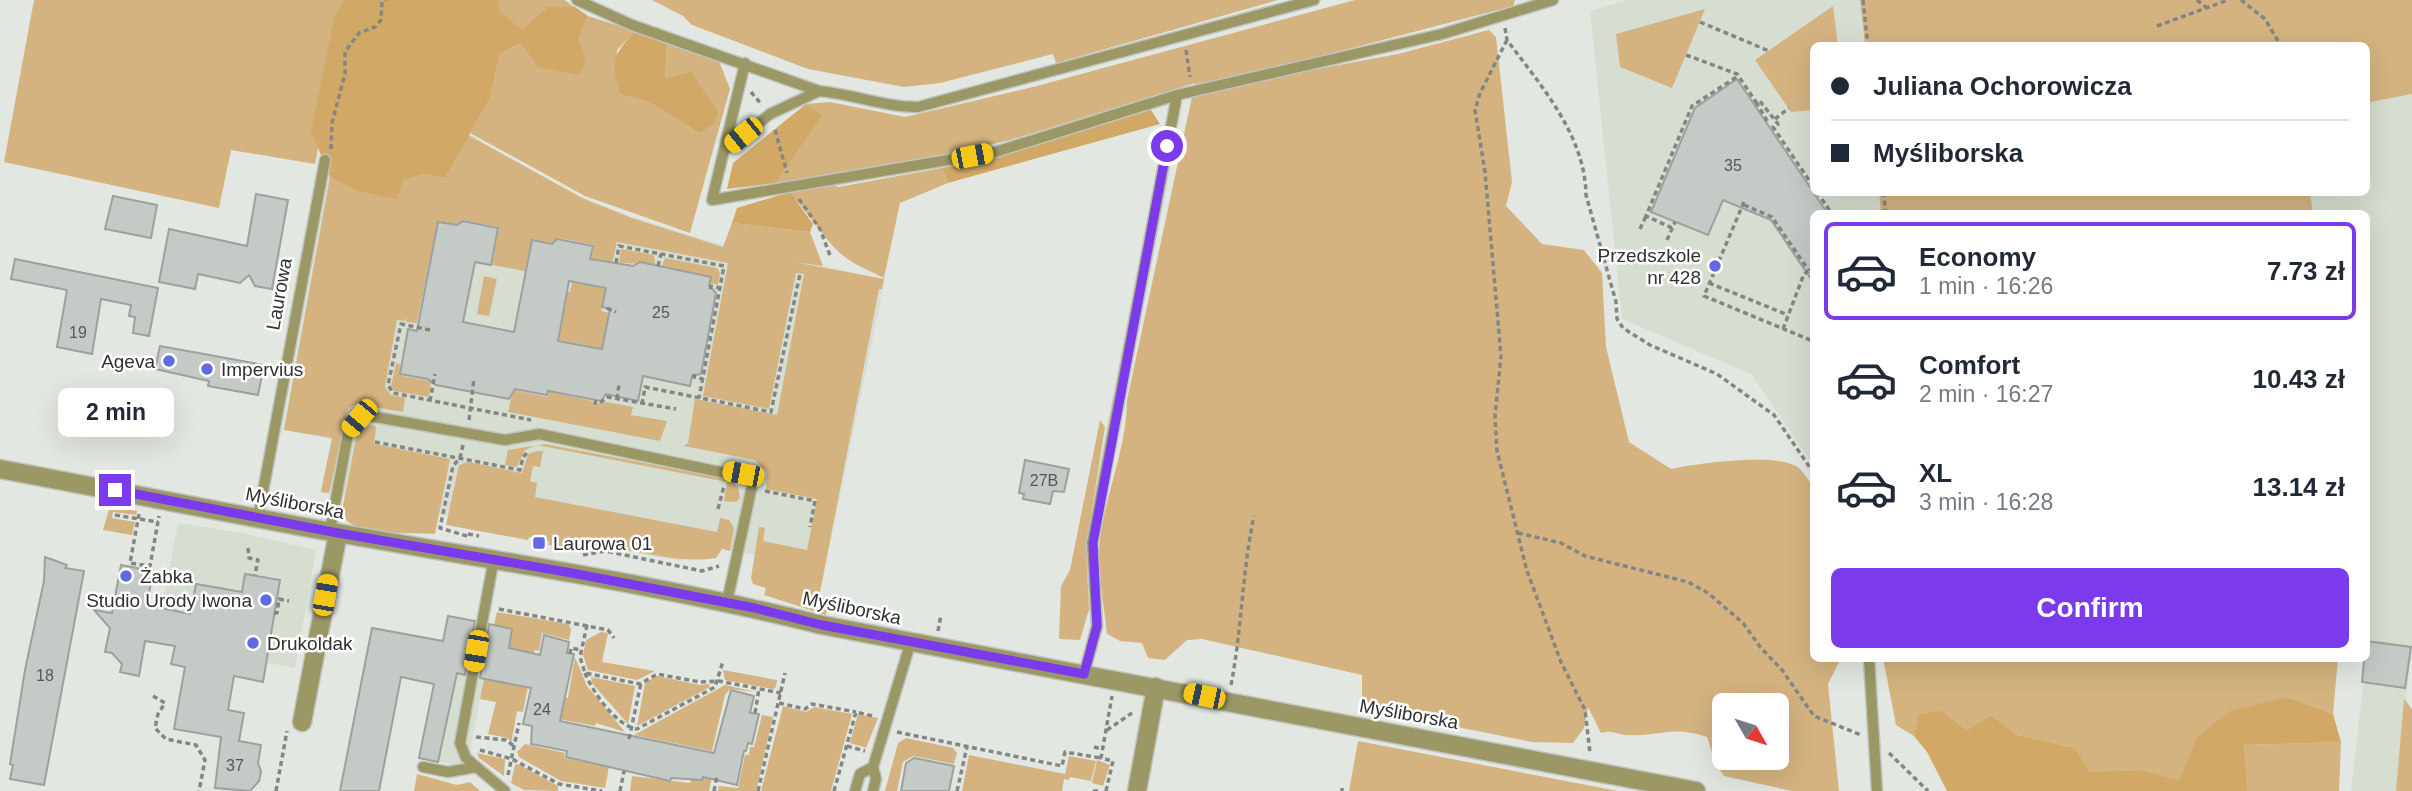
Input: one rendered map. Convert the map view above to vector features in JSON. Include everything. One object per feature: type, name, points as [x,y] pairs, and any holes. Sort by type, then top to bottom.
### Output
[{"type":"street","name":"Myśliborska","points":[[0,469],[334,532],[466,543],[494,558],[1084,674],[1155,695],[1227,701],[1589,769],[1645,786],[1696,791]]},
{"type":"street","points":[[302,722],[334,532]]},
{"type":"street","points":[[1137,791],[1155,695]]},
{"type":"lane","points":[[577,0],[632,25],[819,91],[897,107],[918,107],[1314,0]]},
{"type":"lane","points":[[745,64],[712,200],[995,152],[1177,95],[1442,34],[1553,0]]},
{"type":"lane","points":[[725,150],[770,114],[819,91]]},
{"type":"lane","points":[[1084,674],[1097,626],[1093,543],[1177,95]]},
{"type":"lane","name":"Laurowa","points":[[258,518],[325,160]]},
{"type":"lane","points":[[334,532],[349,428],[359,418],[370,416],[505,440],[539,435],[743,474],[749,478],[752,486],[727,602]]},
{"type":"lane","points":[[494,558],[460,743],[466,758],[505,791]]},
{"type":"lane","points":[[873,791],[876,779],[873,767],[911,641]]},
{"type":"lane","points":[[1869,662],[1877,791]]},
{"type":"lane","points":[[423,767],[448,772],[476,767]]},
{"type":"lane","points":[[855,791],[860,774],[873,767]]},
{"type":"path","points":[[325,160],[333,145],[332,123],[345,74],[345,52],[359,33],[375,27],[381,20],[382,2],[387,0]]},
{"type":"path","points":[[1863,0],[1868,42]]},
{"type":"path","points":[[2197,0],[2206,7]]},
{"type":"path","points":[[2157,26],[2228,0]]},
{"type":"path","points":[[2241,0],[2265,19],[2279,42]]},
{"type":"path","points":[[1502,16],[1507,40],[1559,111],[1586,176],[1586,195],[1616,302],[1617,319],[1623,328],[1650,345],[1717,374],[1774,415],[1810,468]]},
{"type":"path","points":[[1700,22],[1769,51]]},
{"type":"path","points":[[1185,37],[1192,91]]},
{"type":"path","points":[[1507,40],[1480,93],[1475,110],[1485,172],[1501,356],[1495,416],[1497,450],[1527,571],[1561,662],[1585,710],[1591,743],[1589,769]]},
{"type":"path","points":[[1686,55],[1738,76],[1767,123],[1789,108]]},
{"type":"path","points":[[1640,229],[1692,106],[1738,76]]},
{"type":"path","points":[[741,80],[770,114],[791,186],[820,229],[831,258]]},
{"type":"path","points":[[1756,102],[1759,100],[1774,118],[1778,124],[1773,130],[1810,182]]},
{"type":"path","points":[[1810,269],[1772,217],[1744,203],[1704,296],[1810,340]]},
{"type":"path","points":[[1646,216],[1672,228]]},
{"type":"path","points":[[1667,240],[1675,222]]},
{"type":"path","points":[[616,263],[619,246],[724,267],[699,398]]},
{"type":"path","points":[[658,266],[661,254]]},
{"type":"path","points":[[1783,329],[1804,274],[1810,271]]},
{"type":"path","points":[[642,404],[645,387],[771,412],[800,274]]},
{"type":"path","points":[[1709,283],[1788,315]]},
{"type":"path","points":[[710,289],[711,286],[720,288]]},
{"type":"path","points":[[607,308],[616,312]]},
{"type":"path","points":[[430,401],[435,374]]},
{"type":"path","points":[[694,374],[694,377],[703,379]]},
{"type":"path","points":[[474,378],[466,433],[460,458],[453,466],[440,528],[466,543],[480,537]]},
{"type":"path","points":[[617,399],[620,384]]},
{"type":"path","points":[[596,400],[596,403],[600,403],[607,397],[676,410]]},
{"type":"path","points":[[375,442],[520,470],[523,457],[537,448]]},
{"type":"path","points":[[718,509],[724,484]]},
{"type":"path","points":[[763,491],[815,501],[810,527]]},
{"type":"path","points":[[141,508],[130,563],[150,566],[160,512]]},
{"type":"path","points":[[115,515],[158,522]]},
{"type":"path","points":[[1227,701],[1241,632],[1245,560],[1254,516]]},
{"type":"path","points":[[1518,533],[1561,543],[1585,556],[1688,582],[1708,593],[1743,623],[1761,648],[1782,670],[1814,716],[1863,735]]},
{"type":"path","points":[[248,548],[249,558],[258,560],[255,575]]},
{"type":"path","points":[[581,556],[605,551],[702,571],[724,564],[735,566]]},
{"type":"path","points":[[274,613],[277,614],[279,599],[289,601]]},
{"type":"path","points":[[484,605],[608,630],[614,639]]},
{"type":"path","points":[[587,625],[581,650],[590,685],[626,726],[632,728],[637,729],[715,687],[723,661]]},
{"type":"path","points":[[570,654],[571,648],[581,650]]},
{"type":"path","points":[[586,673],[641,683],[657,674],[700,682],[719,681],[781,693]]},
{"type":"path","points":[[758,791],[785,673]]},
{"type":"path","points":[[629,739],[641,683]]},
{"type":"path","points":[[755,713],[760,689]]},
{"type":"path","points":[[1101,758],[1113,691]]},
{"type":"path","points":[[1105,732],[1155,695]]},
{"type":"path","points":[[153,696],[165,703],[158,714],[155,728],[166,739],[196,745],[205,760],[199,791]]},
{"type":"path","points":[[779,703],[805,709],[811,704],[889,719]]},
{"type":"path","points":[[834,791],[856,712]]},
{"type":"path","points":[[276,791],[289,722],[302,722]]},
{"type":"path","points":[[505,791],[519,723]]},
{"type":"path","points":[[477,726],[475,737],[506,740],[514,746]]},
{"type":"path","points":[[896,732],[1062,766],[1065,752],[1113,761],[1106,791]]},
{"type":"path","points":[[1874,740],[1928,791]]},
{"type":"path","points":[[460,743],[512,759],[559,784],[602,791]]},
{"type":"path","points":[[957,791],[967,747]]},
{"type":"path","points":[[1094,747],[1102,749]]},
{"type":"path","points":[[620,791],[624,771]]},
{"type":"path","points":[[714,791],[717,776]]},
{"type":"path","points":[[1093,791],[1101,791]]},
{"type":"shaded area","points":[[34,0],[347,0],[315,164],[231,150],[219,208],[4,162]]},
{"type":"shaded area","points":[[344,0],[498,0],[500,12],[522,29],[547,7],[575,7],[588,16],[579,39],[586,62],[579,75],[538,67],[521,43],[500,54],[490,98],[445,178],[423,174],[403,180],[397,199],[357,191],[330,177],[311,131],[335,15]]},
{"type":"shaded area","points":[[498,0],[565,0],[574,7],[547,7],[522,29],[499,12]]},
{"type":"shaded area","points":[[652,0],[1278,0],[1056,63],[1053,54],[940,83],[904,87],[808,69],[692,25],[683,16]]},
{"type":"shaded area","points":[[1355,0],[1515,0],[1513,6],[1318,57],[1301,72],[1398,54],[1489,30],[1496,37],[1512,182],[1506,206],[1542,244],[1584,250],[1602,273],[1606,347],[1629,442],[1671,469],[1735,460],[1770,460],[1798,467],[1810,482],[1810,662],[1839,662],[1828,684],[1839,791],[1792,791],[1724,776],[1720,770],[1789,770],[1789,693],[1712,693],[1712,753],[1707,737],[1684,732],[1639,735],[1601,733],[1588,707],[1584,728],[1573,743],[1532,742],[1362,708],[1362,675],[1202,639],[1187,640],[1165,660],[1148,658],[1142,643],[1120,641],[1107,634],[1100,573],[1100,537],[1124,434],[1127,400],[1195,83],[1010,140],[941,157],[817,176],[838,187],[942,168],[948,183],[900,203],[884,278],[840,253],[794,198],[776,183],[823,115],[806,104],[830,102],[905,117],[1033,87]]},
{"type":"shaded area","name":"Przedszkole nr 428","points":[[1628,0],[1860,0],[1865,42],[1810,42],[1810,196],[1879,196],[1881,210],[1810,210],[1810,461],[1751,374],[1622,319],[1590,11]]},
{"type":"shaded area","points":[[1860,0],[2412,0],[2412,94],[2370,102],[2370,42],[1865,42]]},
{"type":"shaded area","points":[[1833,6],[1838,42],[1810,42],[1810,110],[1791,112],[1755,60]]},
{"type":"shaded area","points":[[1705,9],[1672,88],[1620,67],[1616,34]]},
{"type":"shaded area","points":[[588,16],[635,31],[617,50],[621,95],[647,101],[699,133],[665,79],[667,42],[719,61],[730,89],[690,233],[585,196],[470,133],[490,98],[500,54],[521,43],[585,62],[579,39]]},
{"type":"shaded area","points":[[635,31],[667,42],[665,79],[691,72],[718,112],[714,124],[699,133],[647,101],[621,95],[615,75],[615,60]]},
{"type":"shaded area","points":[[353,41],[463,130],[540,176],[585,198],[632,217],[732,248],[885,279],[821,588],[761,556],[685,542],[681,561],[320,492],[332,439],[283,430]]},
{"type":"shaded area","points":[[2412,94],[2412,647],[2396,791],[2351,791],[2366,662],[2370,662],[2370,210],[2313,210],[2310,196],[2370,196],[2370,102]]},
{"type":"shaded area","points":[[806,104],[823,115],[776,183],[727,189],[733,163]]},
{"type":"shaded area","points":[[1149,107],[1160,124],[948,183],[942,168],[992,159]]},
{"type":"shaded area","points":[[468,135],[584,199],[632,218],[723,247],[732,223],[810,232],[823,266],[794,262],[884,279],[882,289],[879,289],[819,597],[829,598],[826,615],[764,595],[766,588],[753,584],[751,578],[759,527],[765,528],[763,541],[807,550],[817,499],[766,489],[767,472],[755,460],[684,446],[688,443],[695,399],[777,415],[804,274],[796,273],[769,409],[703,396],[728,263],[617,242],[601,311],[609,313],[602,348],[559,340],[565,292],[570,292],[572,282],[586,285],[594,245],[559,238],[553,243],[532,239],[525,271],[492,265],[499,227],[464,220],[459,225],[438,221],[417,323],[406,322],[407,317],[405,321],[397,320],[385,387],[391,395],[405,398],[403,412],[357,404],[348,408],[329,493],[321,492],[332,438],[284,430],[330,177],[357,191],[423,174],[445,178]]},
{"type":"shaded area","points":[[790,192],[813,224],[810,232],[732,223],[737,208]]},
{"type":"shaded area","points":[[1879,196],[2310,196],[2313,210],[1881,210]]},
{"type":"shaded area","points":[[621,249],[654,255],[655,264],[619,263]]},
{"type":"shaded area","points":[[665,258],[717,268],[720,273],[718,285],[710,283],[711,277],[662,266]]},
{"type":"shaded area","points":[[484,276],[497,279],[489,316],[477,314]]},
{"type":"shaded area","points":[[396,363],[400,364],[402,376],[431,381],[429,397],[394,391],[391,386]]},
{"type":"shaded area","points":[[513,390],[548,397],[549,392],[593,401],[593,404],[607,402],[633,407],[631,415],[667,421],[660,441],[508,412]]},
{"type":"shaded area","points":[[1100,420],[1105,427],[1086,547],[1089,609],[1080,640],[1059,639],[1061,586],[1070,570]]},
{"type":"shaded area","points":[[373,425],[376,427],[374,444],[450,459],[435,534],[375,531],[353,525],[346,520],[343,506],[356,438],[362,429]]},
{"type":"shaded area","points":[[545,444],[728,479],[738,487],[740,498],[736,502],[724,501],[727,482],[538,445]]},
{"type":"shaded area","points":[[536,445],[525,450],[517,467],[505,465],[508,450]]},
{"type":"shaded area","points":[[543,451],[540,467],[533,466],[530,481],[537,483],[535,497],[717,532],[720,518],[729,520],[734,528],[730,551],[722,549],[716,558],[674,558],[608,548],[548,545],[549,542],[529,537],[528,540],[446,525],[459,465],[468,462],[522,473],[528,454]]},
{"type":"shaded area","points":[[110,506],[137,511],[136,515],[113,512],[112,518],[135,522],[132,535],[103,530]]},
{"type":"shaded area","points":[[178,523],[242,533],[316,550],[295,668],[155,643]]},
{"type":"shaded area","points":[[497,612],[568,624],[571,629],[569,640],[542,633],[539,651],[535,650],[523,712],[517,711],[511,744],[508,738],[488,734],[496,702],[480,699],[484,679],[502,682],[512,629],[494,625]]},
{"type":"shaded area","points":[[448,616],[512,629],[502,682],[484,679],[467,767],[419,758]]},
{"type":"shaded area","points":[[601,632],[608,633],[602,662],[655,671],[637,680],[588,670],[583,655],[586,640]]},
{"type":"shaded area","points":[[575,657],[587,686],[625,732],[596,723],[595,726],[558,719],[562,697],[568,698]]},
{"type":"shaded area","points":[[1884,662],[2338,662],[2333,714],[2287,697],[2196,738],[2179,782],[2142,770],[2090,773],[2075,748],[2018,735],[1991,715],[1967,730],[1940,710],[1918,714],[1914,736],[1896,725]]},
{"type":"shaded area","points":[[723,670],[777,680],[776,687],[773,689],[725,680]]},
{"type":"shaded area","points":[[657,676],[700,685],[709,684],[710,687],[637,726],[645,683]]},
{"type":"shaded area","points":[[591,677],[635,686],[628,724],[592,683]]},
{"type":"shaded area","points":[[725,685],[755,692],[730,689],[725,695],[712,751],[634,735]]},
{"type":"shaded area","points":[[2287,697],[2333,714],[2341,742],[2244,745],[2248,791],[1947,791],[1927,752],[1914,736],[1918,714],[1940,710],[1967,730],[1991,715],[2018,735],[2075,748],[2090,772],[2142,770],[2179,781],[2196,738],[2230,711]]},
{"type":"shaded area","points":[[2404,699],[2412,709],[2412,791],[2396,791]]},
{"type":"shaded area","points":[[783,706],[806,712],[814,707],[852,714],[831,791],[761,791]]},
{"type":"shaded area","points":[[858,714],[878,718],[866,748],[850,743]]},
{"type":"shaded area","points":[[762,715],[773,717],[756,791],[718,791],[719,786],[738,788],[745,755],[749,755],[750,747],[754,747]]},
{"type":"shaded area","points":[[906,738],[953,748],[957,753],[954,764],[913,756],[903,762],[897,791],[885,791],[898,743]]},
{"type":"shaded area","points":[[1358,741],[1618,791],[1349,791]]},
{"type":"shaded area","points":[[2341,742],[2339,791],[2248,791],[2244,745]]},
{"type":"shaded area","points":[[525,744],[565,753],[564,758],[609,767],[605,788],[561,781],[519,757],[517,752]]},
{"type":"shaded area","points":[[477,753],[505,759],[504,776],[479,758]]},
{"type":"shaded area","points":[[969,755],[1065,774],[1069,756],[1096,761],[1091,781],[1070,777],[1069,780],[1064,779],[1062,791],[962,791]]},
{"type":"shaded area","points":[[1097,760],[1110,765],[1103,786],[1092,783]]},
{"type":"shaded area","points":[[518,764],[558,786],[558,791],[524,790],[511,783],[515,765]]},
{"type":"shaded area","points":[[417,774],[457,785],[470,782],[480,791],[414,791]]},
{"type":"shaded area","points":[[704,774],[712,777],[709,791],[630,791],[632,776],[690,783],[691,779],[702,781]]},
{"type":"building","points":[[1737,79],[1810,187],[1810,196],[1816,196],[1825,210],[1810,210],[1810,278],[1771,220],[1723,200],[1708,235],[1651,212],[1695,108]]},
{"type":"building","points":[[256,194],[288,200],[272,289],[255,286],[249,275],[240,283],[198,274],[195,289],[159,282],[169,229],[247,246]]},
{"type":"building","points":[[113,196],[157,205],[151,238],[105,229]]},
{"type":"building","points":[[463,221],[498,228],[491,265],[475,262],[463,322],[514,332],[532,240],[552,244],[557,239],[593,246],[590,259],[633,266],[640,262],[711,277],[709,285],[716,293],[701,374],[692,376],[690,386],[643,376],[638,401],[606,394],[601,401],[548,391],[547,395],[515,389],[509,399],[436,385],[428,379],[400,374],[408,329],[417,331],[438,222],[457,225]],"holes":[[[569,281],[606,288],[602,307],[610,309],[602,349],[558,341]]]},
{"type":"building","points":[[15,259],[158,288],[149,336],[133,333],[135,317],[129,316],[131,305],[101,299],[92,354],[57,347],[67,290],[11,279]]},
{"type":"building","points":[[160,346],[264,365],[258,395],[208,386],[209,381],[155,369]]},
{"type":"building","points":[[1025,460],[1069,469],[1064,492],[1053,491],[1050,504],[1023,499],[1024,494],[1019,493]]},
{"type":"building","points":[[45,557],[67,565],[65,568],[84,571],[44,785],[10,779],[13,765],[10,764],[25,670],[44,581]]},
{"type":"building","points":[[121,565],[153,571],[147,605],[190,614],[196,584],[242,592],[245,574],[280,580],[263,682],[234,676],[228,710],[244,713],[239,741],[261,745],[259,781],[250,791],[215,788],[221,737],[174,729],[185,667],[171,664],[175,646],[145,641],[139,676],[120,672],[122,664],[112,653],[105,652],[110,628],[94,610],[112,613]]},
{"type":"building","points":[[448,616],[475,621],[465,675],[457,673],[438,762],[419,758],[434,684],[401,677],[379,791],[340,791],[372,628],[443,641]]},
{"type":"building","points":[[489,624],[512,629],[509,648],[540,655],[544,635],[569,642],[567,653],[574,654],[560,721],[714,753],[731,690],[754,696],[750,713],[759,714],[752,744],[748,743],[744,751],[737,785],[703,777],[702,780],[671,778],[670,781],[566,757],[567,751],[531,744],[532,726],[523,724],[531,688],[480,678]]},
{"type":"building","points":[[2370,642],[2411,647],[2405,688],[2362,682],[2364,662],[2370,662]]},
{"type":"building","points":[[914,758],[954,766],[949,791],[901,791],[906,763]]},
{"type":"place","name":"Przedszkole nr 428","points":[[1715,266]]},
{"type":"place","name":"Ageva","points":[[169,361]]},
{"type":"place","name":"Impervius","points":[[207,369]]},
{"type":"place","name":"Laurowa 01","points":[[539,543]]},
{"type":"place","name":"Żabka","points":[[126,576]]},
{"type":"place","name":"Studio Urody Iwona","points":[[266,600]]},
{"type":"place","name":"Drukoldak","points":[[253,643]]},
{"type":"route","points":[[115,490],[338,533],[464,552],[755,608],[822,625],[1084,674],[1097,626],[1098,603],[1093,543],[1167,146]]}]
